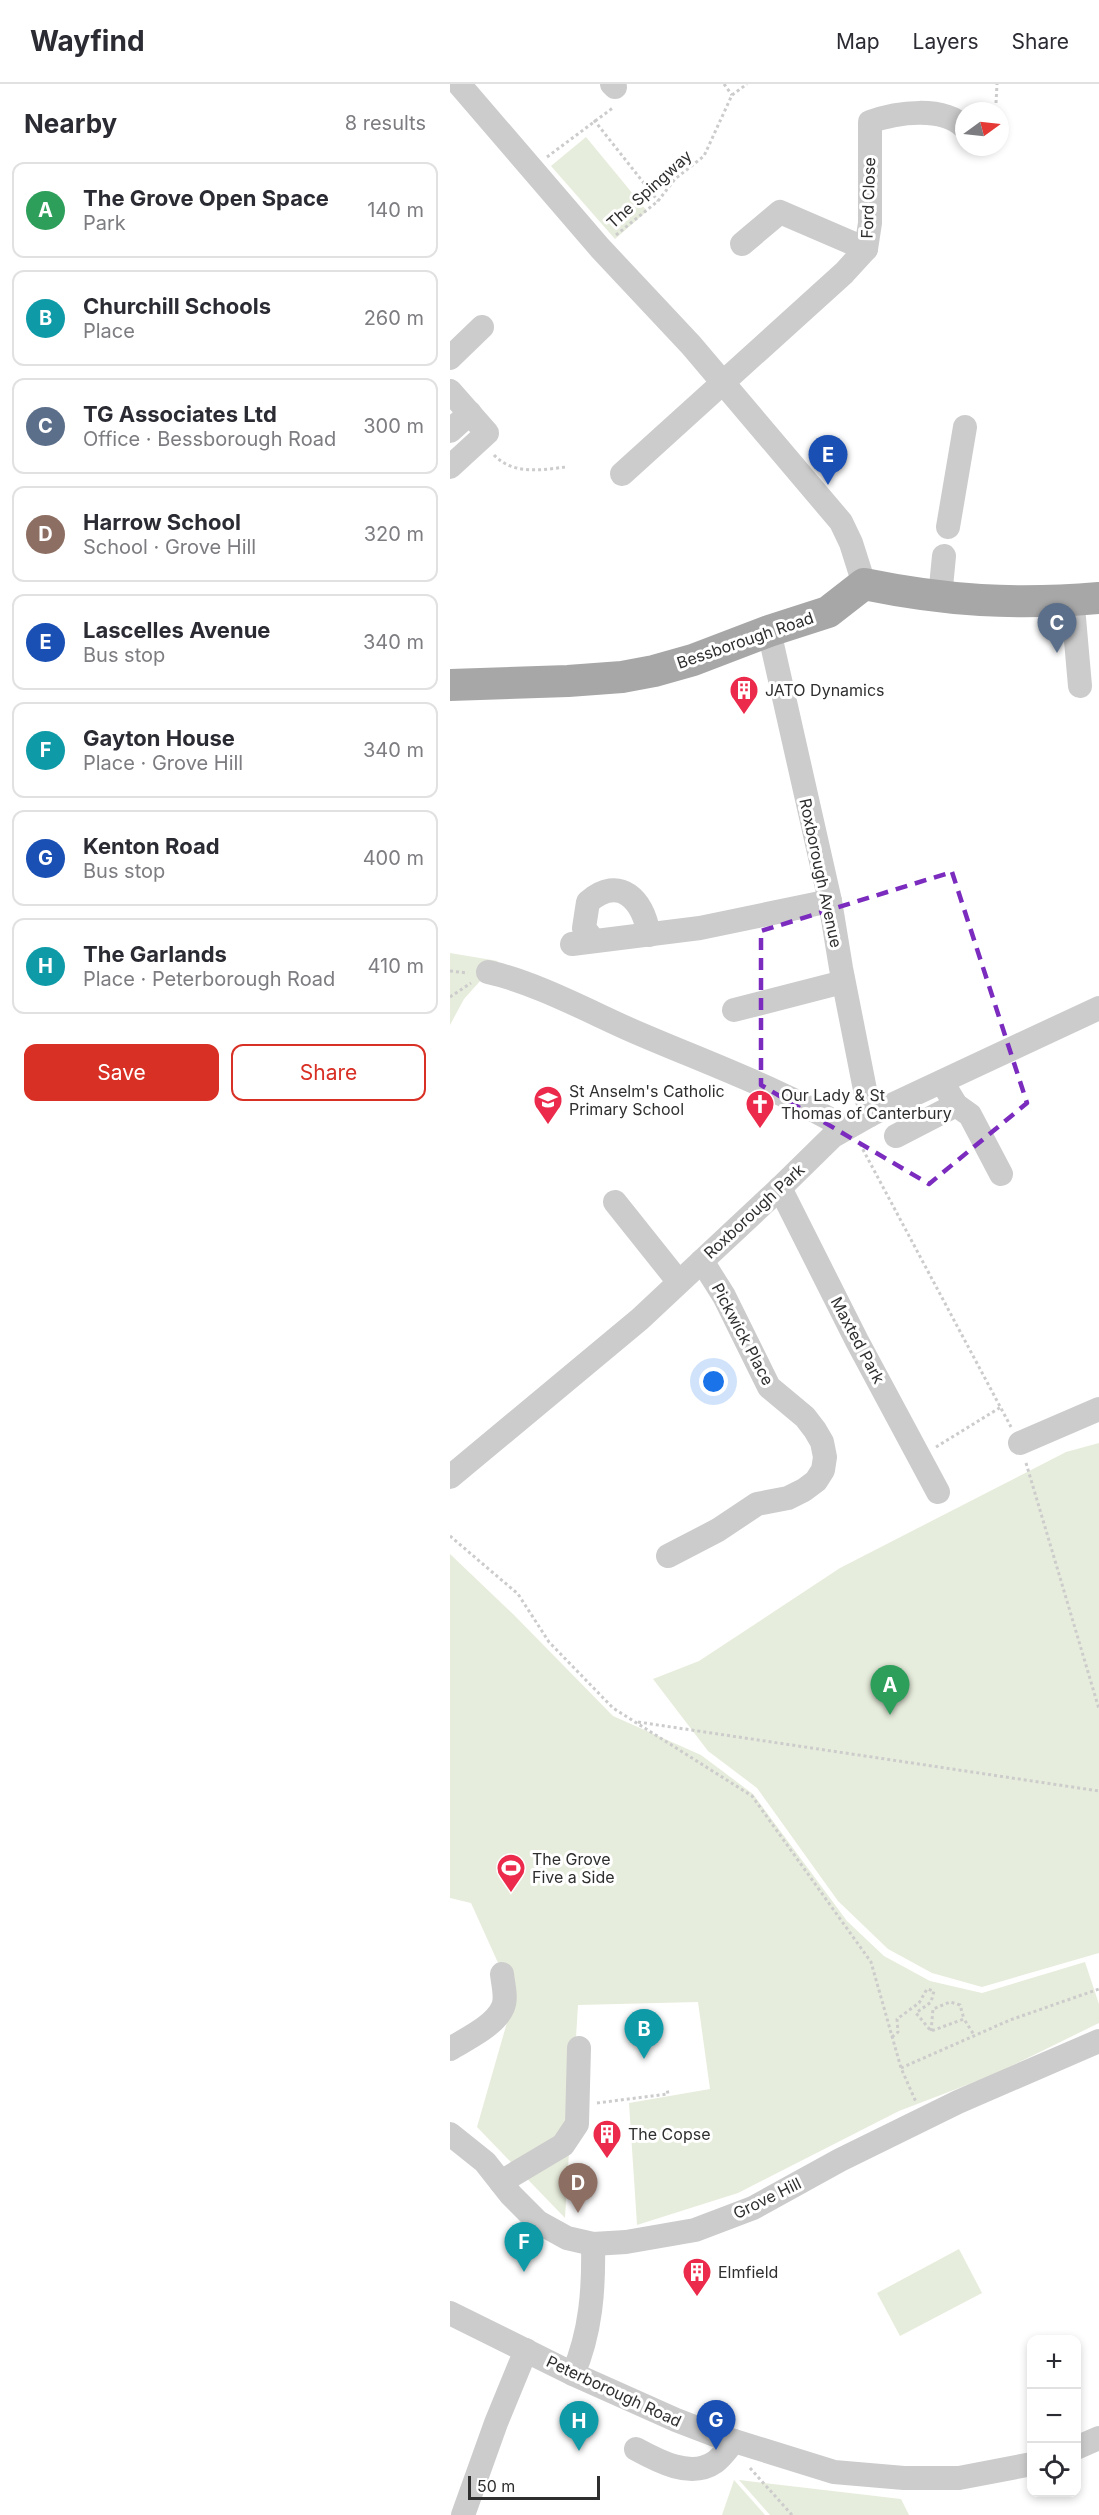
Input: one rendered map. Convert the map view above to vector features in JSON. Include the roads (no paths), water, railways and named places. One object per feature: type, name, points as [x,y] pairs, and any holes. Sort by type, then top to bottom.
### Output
[{"type":"main road","points":[[864,584],[940,597],[987,602],[1031,603],[1099,598]]},
{"type":"main road","name":"Bessborough Road","points":[[450,685],[622,677],[693,660],[769,631],[828,612],[864,584]]},
{"type":"main road","points":[[1031,603],[1087,617]]},
{"type":"street","points":[[459,84],[600,248],[691,345],[841,522],[851,543],[864,584]]},
{"type":"street","name":"Ford Close","points":[[622,474],[844,273],[866,249],[870,223],[870,122],[904,116],[940,114],[955,118]]},
{"type":"street","points":[[742,243],[780,212],[866,249]]},
{"type":"street","points":[[450,357],[482,327]]},
{"type":"street","points":[[450,391],[470,413],[484,437],[450,467]]},
{"type":"street","points":[[450,431],[470,413]]},
{"type":"street","points":[[948,527],[965,427]]},
{"type":"street","points":[[940,597],[944,555]]},
{"type":"street","points":[[1080,686],[1087,617]]},
{"type":"street","name":"Roxborough Avenue","points":[[769,631],[830,902],[870,1115]]},
{"type":"street","points":[[648,935],[643,913],[629,896],[620,890],[609,890],[588,902],[583,943],[648,935],[700,928],[830,902]]},
{"type":"street","points":[[488,972],[503,975],[718,1068],[818,1112],[845,1128]]},
{"type":"street","points":[[734,1004],[842,975]]},
{"type":"street","name":"Roxborough Park","points":[[450,1477],[640,1319],[832,1136],[870,1115],[1099,1008]]},
{"type":"street","points":[[942,1082],[956,1105],[970,1115],[1000,1174]]},
{"type":"street","points":[[896,1136],[956,1105]]},
{"type":"street","name":"Maxted Park","points":[[780,1188],[857,1341],[938,1492]]},
{"type":"street","points":[[615,1202],[678,1281]]},
{"type":"street","name":"Pickwick Place","points":[[668,1556],[758,1504],[788,1498],[804,1490],[816,1481],[823,1470],[825,1457],[822,1442],[810,1423],[769,1387],[724,1296],[702,1261]]},
{"type":"street","points":[[1020,1443],[1099,1408]]},
{"type":"street","points":[[450,2049],[492,2021],[503,2008],[505,1995],[502,1974]]},
{"type":"street","name":"Grove Hill","points":[[450,2134],[485,2162],[538,2222],[567,2238],[593,2244],[626,2242],[695,2230],[753,2208],[840,2160],[958,2102],[1099,2042]]},
{"type":"street","points":[[501,2182],[563,2145],[577,2124],[579,2048]]},
{"type":"street","points":[[573,2374],[584,2348],[591,2313],[594,2277],[593,2244]]},
{"type":"street","name":"Peterborough Road","points":[[450,2313],[573,2374],[676,2420],[734,2441],[834,2472],[904,2478],[960,2478],[1027,2465]]},
{"type":"street","points":[[463,2515],[496,2423],[526,2350]]},
{"type":"street","points":[[1081,2446],[1099,2438]]},
{"type":"street","points":[[636,2449],[665,2464],[695,2469],[714,2463],[734,2441]]},
{"type":"place","name":"Lascelles Avenue","points":[[828,485]]},
{"type":"place","name":"TG Associates Ltd","points":[[1057,653]]},
{"type":"place","name":"JATO Dynamics","points":[[744,716]]},
{"type":"place","name":"St Anselm's Catholic Primary School","points":[[548,1126]]},
{"type":"place","name":"Our Lady & St Thomas of Canterbury","points":[[760,1130]]},
{"type":"place","name":"The Grove Open Space","points":[[890,1715]]},
{"type":"place","name":"The Grove Five a Side","points":[[511,1894]]},
{"type":"place","name":"Churchill Schools","points":[[644,2059]]},
{"type":"place","name":"The Copse","points":[[607,2160]]},
{"type":"place","name":"Harrow School","points":[[578,2213]]},
{"type":"place","name":"Gayton House","points":[[524,2272]]},
{"type":"place","name":"Elmfield","points":[[697,2298]]},
{"type":"place","name":"Kenton Road","points":[[716,2450]]},
{"type":"place","name":"The Garlands","points":[[579,2451]]}]
